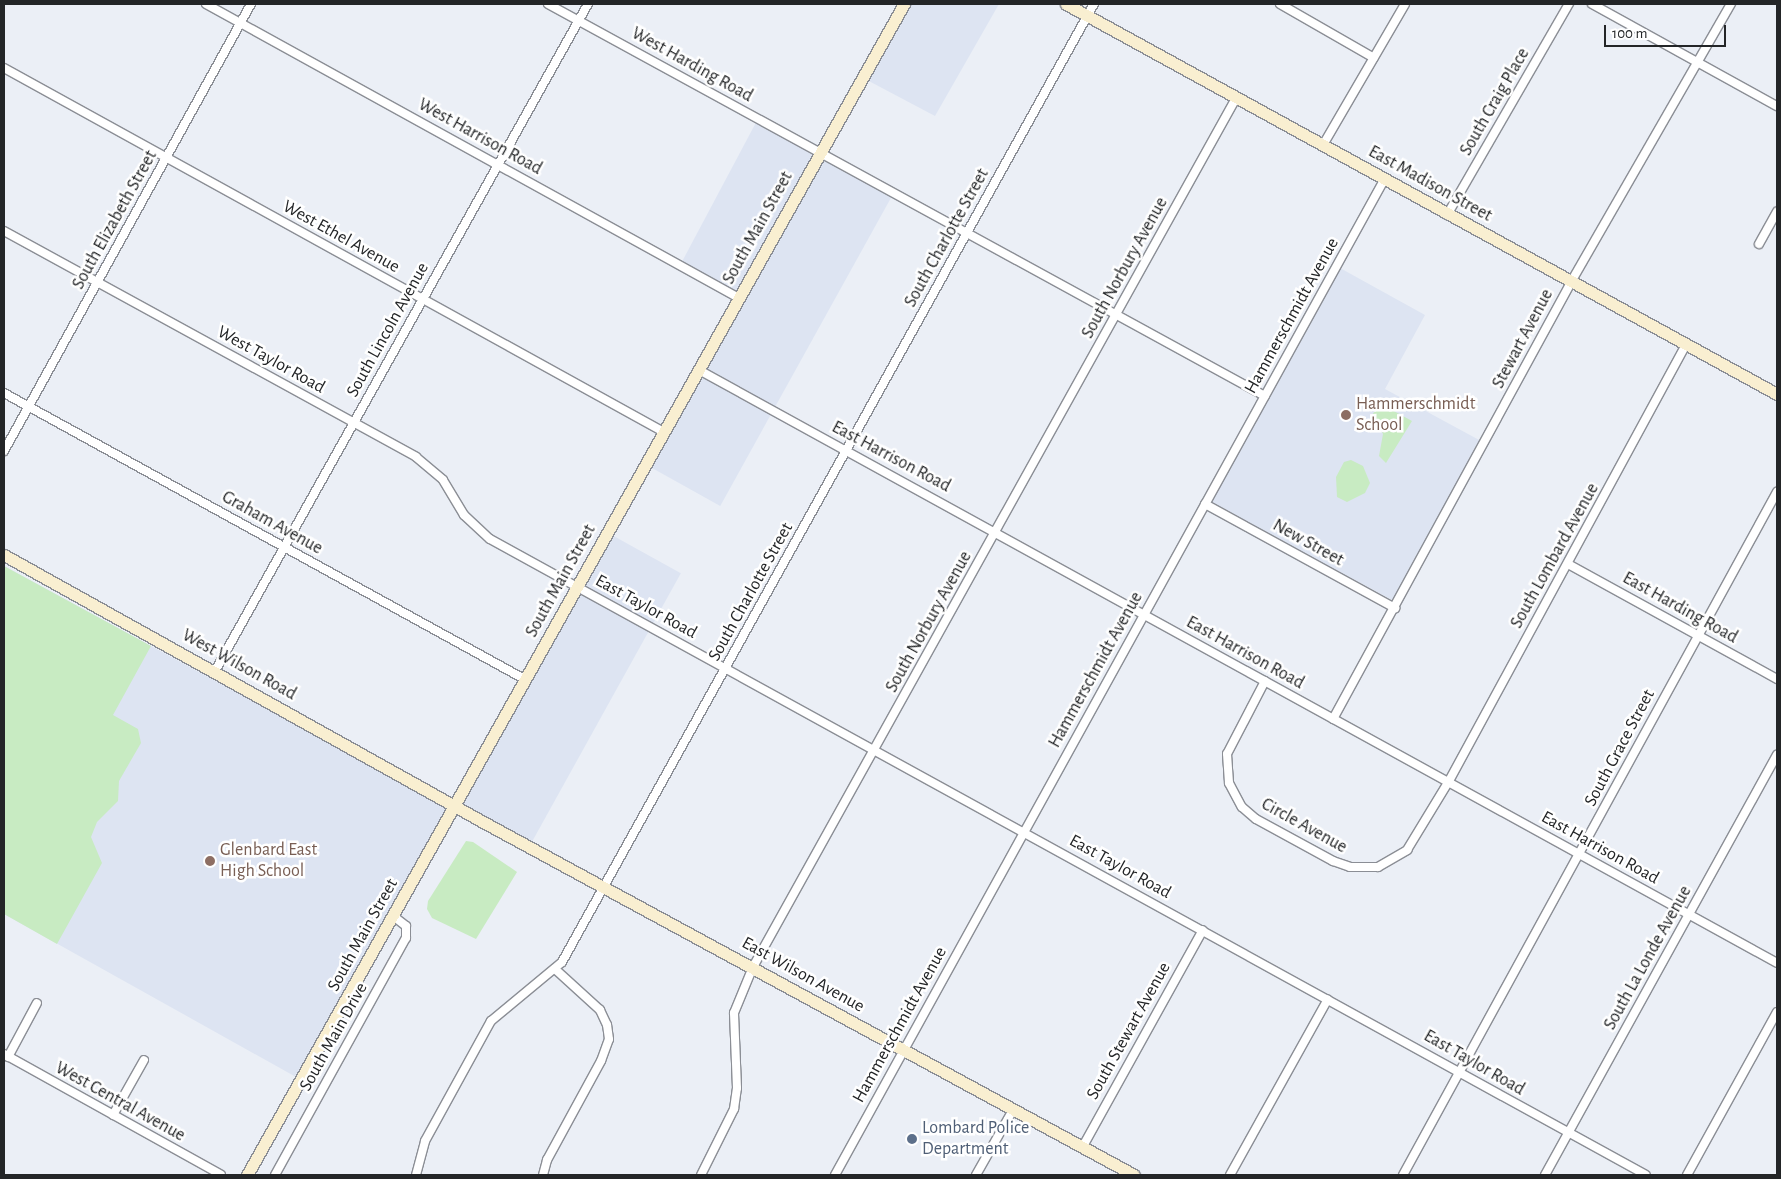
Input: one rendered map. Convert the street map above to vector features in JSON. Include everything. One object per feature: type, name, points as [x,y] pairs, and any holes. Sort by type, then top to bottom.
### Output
[{"type":"street","name":"West Harrison Road","points":[[206,4],[739,298]]},
{"type":"street","name":"South Elizabeth Street","points":[[4,451],[251,4]]},
{"type":"street","name":"West Harding Road","points":[[548,4],[820,152]]},
{"type":"street","name":"South Lincoln Avenue","points":[[215,671],[588,4]]},
{"type":"street","name":"South Main Street","points":[[247,1175],[456,806],[904,4]]},
{"type":"street","name":"East Madison Street","points":[[1066,4],[1447,215],[1777,394]]},
{"type":"street","name":"South Charlotte Street","points":[[416,1175],[429,1133],[491,1021],[506,1005],[556,970],[847,451],[1094,4]]},
{"type":"street","points":[[1280,4],[1374,58]]},
{"type":"street","points":[[1323,145],[1405,4]]},
{"type":"street","name":"South Craig Place","points":[[1447,215],[1569,4]]},
{"type":"street","points":[[1592,4],[1777,106]]},
{"type":"street","name":"Stewart Avenue","points":[[1333,719],[1571,282],[1731,4]]},
{"type":"street","name":"West Ethel Avenue","points":[[4,68],[664,432]]},
{"type":"street","name":"South Norbury Avenue","points":[[701,1175],[734,1109],[737,1088],[734,1013],[753,967],[997,532],[1236,98]]},
{"type":"street","points":[[820,152],[1265,396]]},
{"type":"street","name":"Hammerschmidt Avenue","points":[[835,1175],[1384,180]]},
{"type":"street","points":[[1759,244],[1777,212]]},
{"type":"street","name":"West Taylor Road","points":[[4,231],[427,464],[450,488],[464,514],[484,535],[578,586]]},
{"type":"street","name":"South Lombard Avenue","points":[[1449,781],[1686,345]]},
{"type":"street","name":"East Harrison Road","points":[[699,370],[997,532],[1777,963]]},
{"type":"street","name":"Graham Avenue","points":[[4,393],[526,680]]},
{"type":"street","name":"South Grace Street","points":[[1403,1175],[1580,855],[1697,635],[1777,492]]},
{"type":"street","name":"New Street","points":[[1205,504],[1395,608]]},
{"type":"street","name":"West Wilson Road","points":[[4,555],[456,806]]},
{"type":"street","name":"East Harding Road","points":[[1568,564],[1777,679]]},
{"type":"street","name":"East Taylor Road","points":[[578,586],[1328,999],[1459,1074],[1646,1175]]},
{"type":"street","name":"Circle Avenue","points":[[1265,681],[1230,745],[1226,762],[1229,784],[1237,801],[1256,819],[1332,861],[1361,869],[1378,867],[1397,858],[1416,840],[1449,781]]},
{"type":"street","name":"South La Londe Avenue","points":[[1545,1175],[1777,755]]},
{"type":"street","name":"East Wilson Avenue","points":[[456,806],[1082,1148],[1120,1172],[1134,1175]]},
{"type":"street","name":"South Main Drive","points":[[275,1175],[406,938],[406,926],[393,916]]},
{"type":"street","name":"South Stewart Avenue","points":[[1082,1148],[1202,930]]},
{"type":"street","points":[[543,1175],[547,1160],[601,1061],[609,1039],[607,1025],[600,1010],[556,970]]},
{"type":"street","points":[[1230,1175],[1328,999]]},
{"type":"street","points":[[6,1055],[38,1003]]},
{"type":"street","points":[[1687,1175],[1777,1012]]},
{"type":"street","name":"West Central Avenue","points":[[6,1055],[221,1175]]},
{"type":"street","points":[[113,1115],[144,1060]]},
{"type":"street","points":[[976,1175],[1013,1110]]},
{"type":"shaded area","points":[[907,4],[999,4],[935,116],[865,79]]},
{"type":"shaded area","points":[[760,115],[819,146],[738,299],[679,268]]},
{"type":"shaded area","points":[[821,157],[892,196],[720,506],[649,467]]},
{"type":"shaded area","name":"Hammerschmidt School","points":[[1340,268],[1425,315],[1385,389],[1481,441],[1394,601],[1211,502]]},
{"type":"shaded area","points":[[610,534],[681,573],[531,844],[460,804]]},
{"type":"shaded area","name":"Glenbard East High School","points":[[4,566],[447,807],[296,1077],[4,914]]},
{"type":"green space","points":[[1381,408],[1392,410],[1412,421],[1386,463],[1379,456],[1383,434],[1373,413]]},
{"type":"green space","points":[[1351,460],[1363,466],[1370,483],[1365,493],[1347,502],[1337,497],[1336,477],[1344,462]]},
{"type":"green space","points":[[4,566],[151,646],[113,715],[138,729],[141,743],[119,781],[118,801],[97,822],[91,837],[102,863],[57,944],[4,914]]},
{"type":"green space","points":[[466,841],[473,842],[517,872],[476,939],[432,918],[427,909],[428,901]]},
{"type":"place","name":"Hammerschmidt School","points":[[1346,415]]},
{"type":"place","name":"Glenbard East High School","points":[[210,861]]},
{"type":"place","name":"Lombard Police Department","points":[[912,1139]]}]
